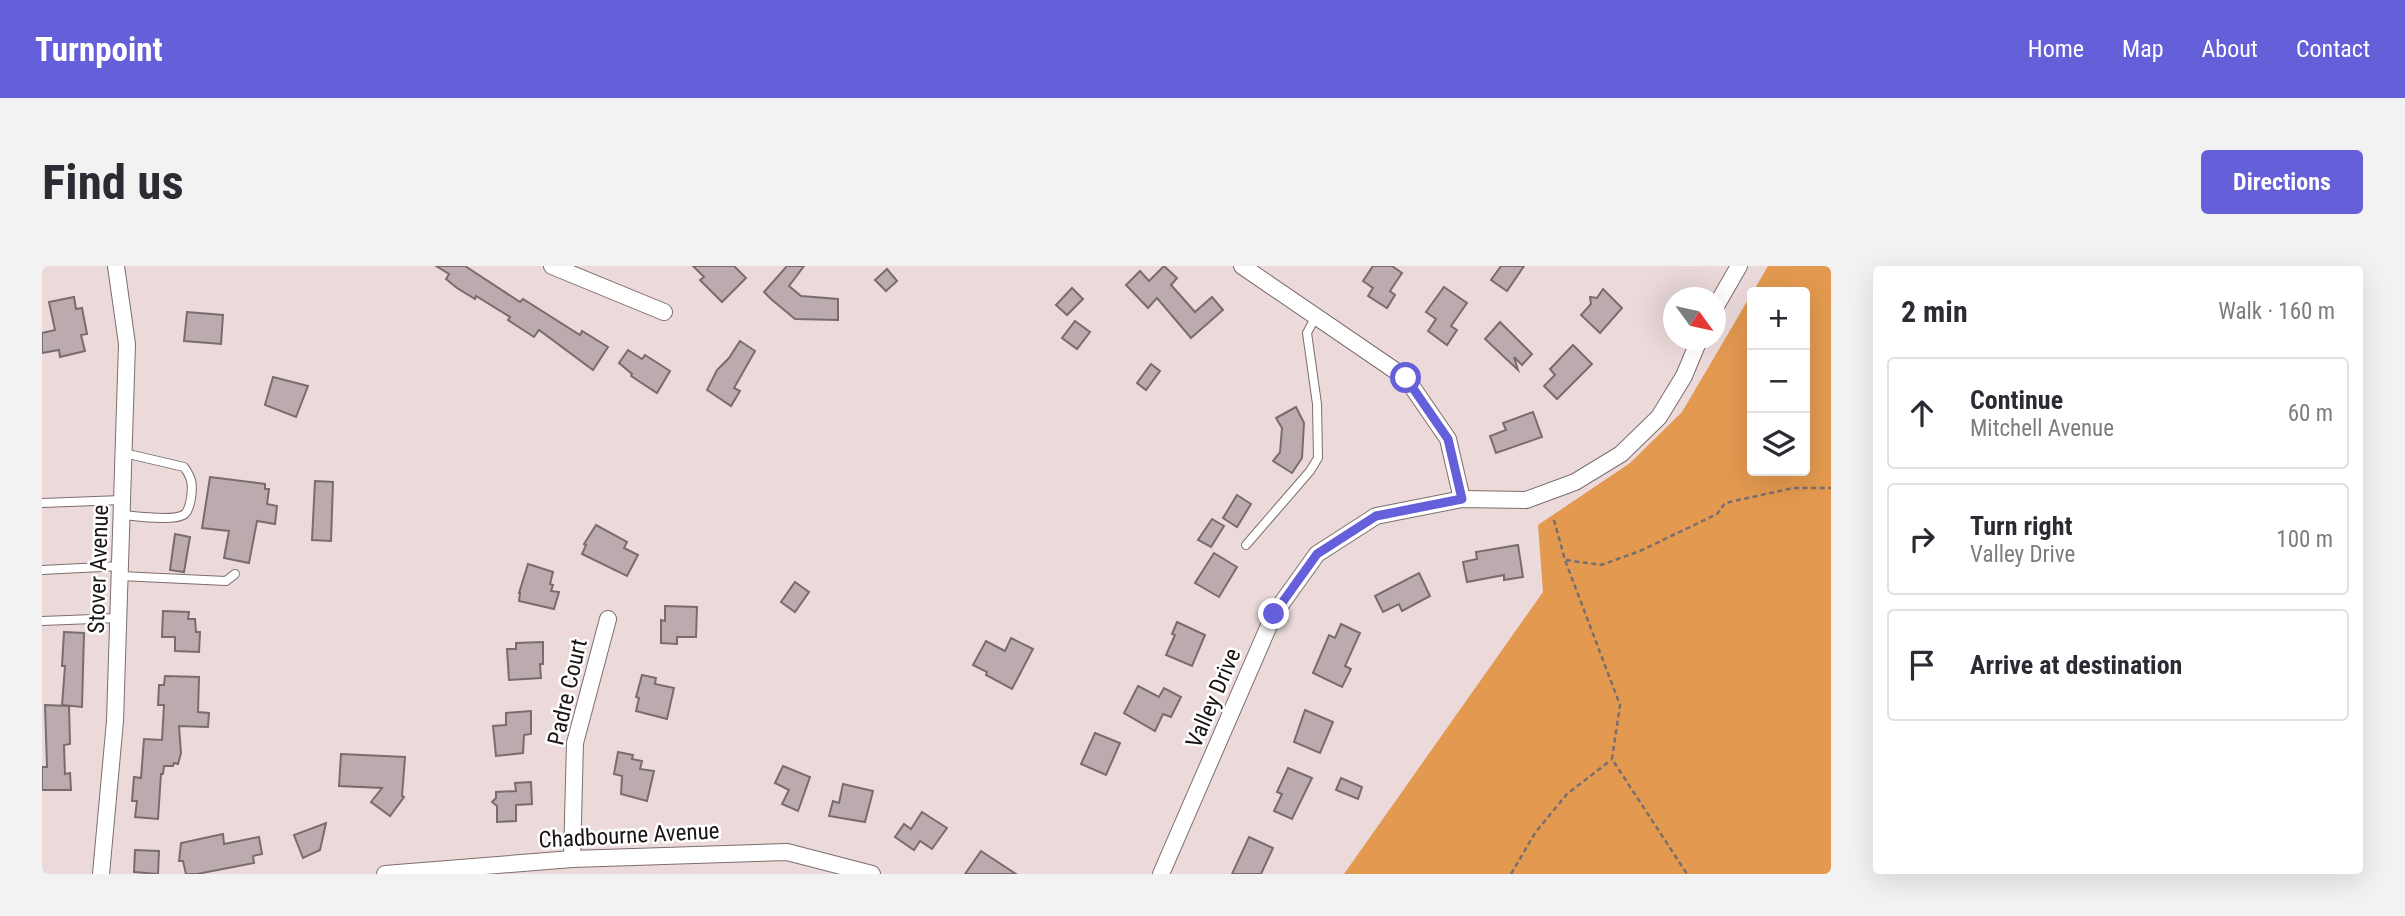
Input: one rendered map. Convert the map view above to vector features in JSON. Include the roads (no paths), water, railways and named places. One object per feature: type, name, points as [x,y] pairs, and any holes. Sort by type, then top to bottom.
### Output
[{"type":"street","name":"Stover Avenue","points":[[101,874],[115,721],[127,344],[116,266]]},
{"type":"street","points":[[552,266],[664,312]]},
{"type":"street","points":[[1242,266],[1406,378],[1448,439],[1462,499]]},
{"type":"street","points":[[1726,289],[1739,266]]},
{"type":"street","name":"Valley Drive","points":[[1161,874],[1274,614],[1317,554],[1376,516],[1462,499],[1526,500],[1575,482],[1621,454],[1659,417],[1684,376],[1695,350]]},
{"type":"street","name":"Padre Court","points":[[572,859],[575,743],[608,620]]},
{"type":"street","name":"Chadbourne Avenue","points":[[385,874],[572,859],[787,852],[872,874]]},
{"type":"lane","points":[[1246,545],[1310,471],[1318,458],[1317,404],[1307,333],[1316,316]]},
{"type":"lane","points":[[42,503],[122,508],[175,518],[184,515],[189,507],[192,479],[184,467],[124,453]]},
{"type":"lane","points":[[42,570],[120,571],[226,581],[235,574]]},
{"type":"lane","points":[[42,621],[119,618]]}]
